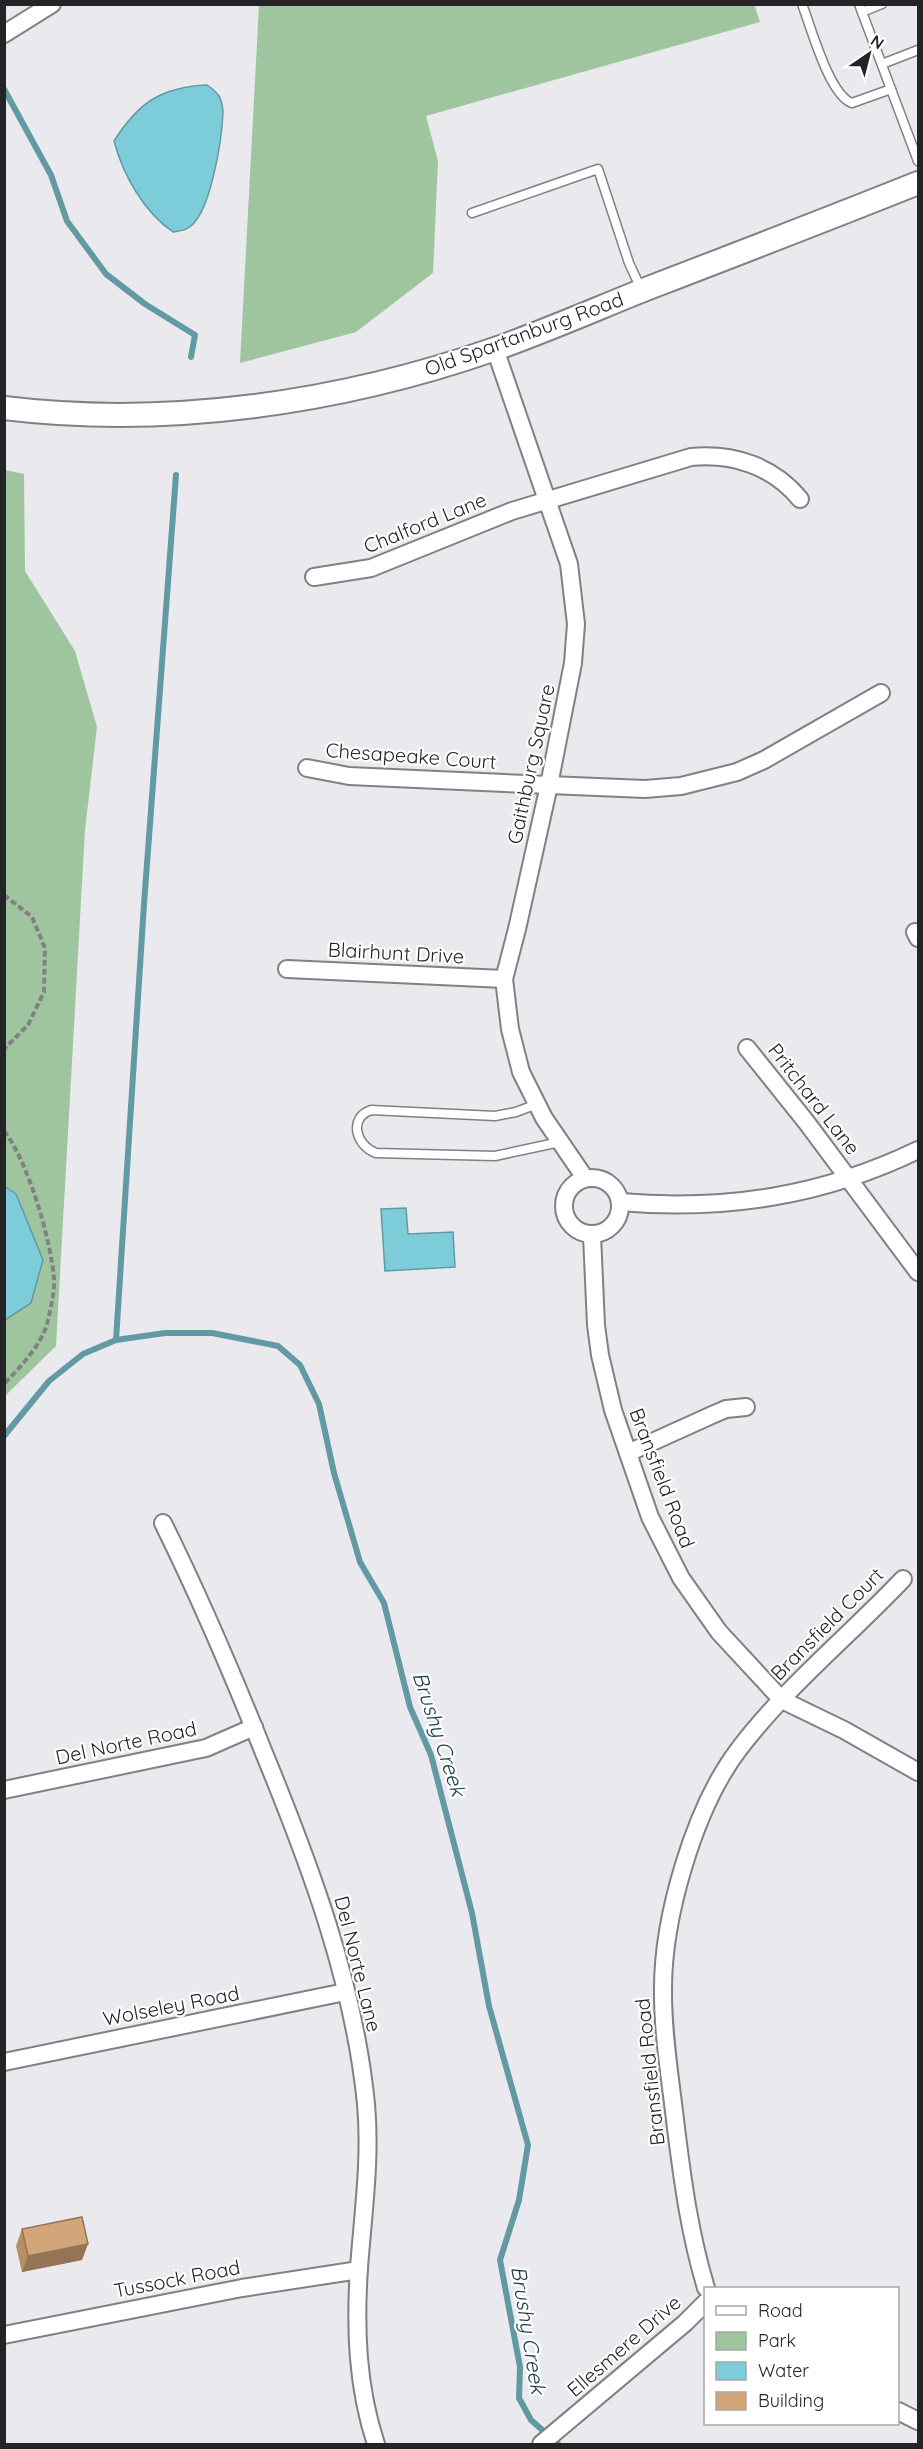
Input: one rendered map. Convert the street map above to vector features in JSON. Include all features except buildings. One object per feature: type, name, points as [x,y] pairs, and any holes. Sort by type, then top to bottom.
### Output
[{"type":"main road","name":"Old Spartanburg Road","points":[[4,408],[106,414],[184,412],[270,404],[400,378],[495,349],[918,183]]},
{"type":"street","points":[[4,34],[52,4]]},
{"type":"street","name":"Gaithburg Square","points":[[495,349],[569,564],[576,624],[573,663],[549,785],[518,929],[504,980],[515,1051],[521,1072],[537,1104],[585,1178]]},
{"type":"street","name":"Chalford Lane","points":[[314,577],[371,568],[512,511],[671,461],[708,455],[734,458],[757,466],[776,476],[800,500]]},
{"type":"street","name":"Chesapeake Court","points":[[307,768],[349,776],[645,789],[681,786],[711,781],[764,760],[881,693]]},
{"type":"street","name":"Blairhunt Drive","points":[[287,969],[504,980]]},
{"type":"street","name":"Pritchard Lane","points":[[747,1048],[848,1177],[918,1272]]},
{"type":"street","points":[[620,1202],[684,1206],[764,1199],[817,1188],[918,1150]]},
{"type":"street","points":[[585,1178],[604,1180],[618,1193],[620,1202],[618,1218],[614,1225],[600,1234],[592,1235],[575,1229],[568,1223],[563,1205],[570,1188],[585,1178]]},
{"type":"street","name":"Bransfield Road","points":[[592,1235],[596,1325],[612,1410],[650,1517],[681,1578],[719,1632],[782,1700],[844,1730],[918,1772]]},
{"type":"street","points":[[628,1453],[712,1415],[732,1408],[746,1407]]},
{"type":"street","name":"Del Norte Lane","points":[[163,1523],[190,1578],[304,1849],[325,1914],[357,2043],[368,2126],[366,2198],[359,2270],[359,2372],[367,2416],[376,2445]]},
{"type":"street","name":"Bransfield Court","points":[[782,1700],[903,1579]]},
{"type":"street","name":"Bransfield Road","points":[[705,2287],[693,2246],[684,2192],[664,2029],[665,1954],[681,1877],[707,1806],[739,1750],[782,1700]]},
{"type":"street","name":"Del Norte Road","points":[[4,1790],[206,1748],[254,1727]]},
{"type":"street","name":"Wolseley Road","points":[[4,2062],[345,1992]]},
{"type":"street","name":"Tussock Road","points":[[4,2335],[242,2288],[359,2270]]},
{"type":"street","name":"Ellesmere Drive","points":[[541,2445],[685,2323],[704,2303]]},
{"type":"street","points":[[899,2412],[918,2421]]},
{"type":"lane","points":[[802,4],[829,75],[846,101],[852,103],[891,89]]},
{"type":"lane","points":[[882,4],[860,8],[918,161]]},
{"type":"lane","points":[[882,64],[918,50]]},
{"type":"lane","points":[[472,213],[598,169],[629,263],[642,291]]},
{"type":"lane","points":[[537,1104],[516,1112],[495,1116],[371,1110],[362,1113],[358,1119],[358,1132],[361,1143],[368,1150],[376,1153],[495,1156],[560,1142]]},
{"type":"path","points":[[4,895],[32,917],[45,948],[44,992],[28,1025],[4,1049]]},
{"type":"path","points":[[4,1131],[12,1140],[30,1180],[48,1246],[54,1281],[46,1326],[27,1360],[4,1384]]},
{"type":"green space","points":[[754,4],[760,22],[426,116],[438,161],[433,273],[356,332],[240,363],[259,5]]},
{"type":"green space","points":[[5,470],[24,474],[25,571],[75,651],[97,727],[85,830],[56,1346],[5,1396]]},
{"type":"water","points":[[207,85],[219,96],[223,112],[213,176],[202,210],[195,222],[185,230],[173,232],[153,214],[136,192],[123,167],[114,141],[132,116],[152,100],[176,89]]},
{"type":"water","points":[[4,1186],[16,1194],[43,1260],[31,1303],[5,1320]]},
{"type":"water","points":[[406,1208],[408,1234],[453,1232],[455,1267],[385,1271],[381,1209]]},
{"type":"waterway","points":[[4,89],[51,175],[67,221],[106,274],[145,304],[195,335],[191,357]]},
{"type":"waterway","points":[[116,1340],[144,904],[176,475]]},
{"type":"waterway","name":"Brushy Creek","points":[[4,1436],[49,1381],[83,1354],[116,1340],[165,1333],[212,1333],[278,1346],[300,1365],[319,1404],[334,1473],[360,1562],[384,1603],[410,1707],[431,1755],[472,1913],[489,2006],[528,2145],[519,2200],[500,2260],[520,2367],[519,2398],[531,2420],[558,2444]]}]
